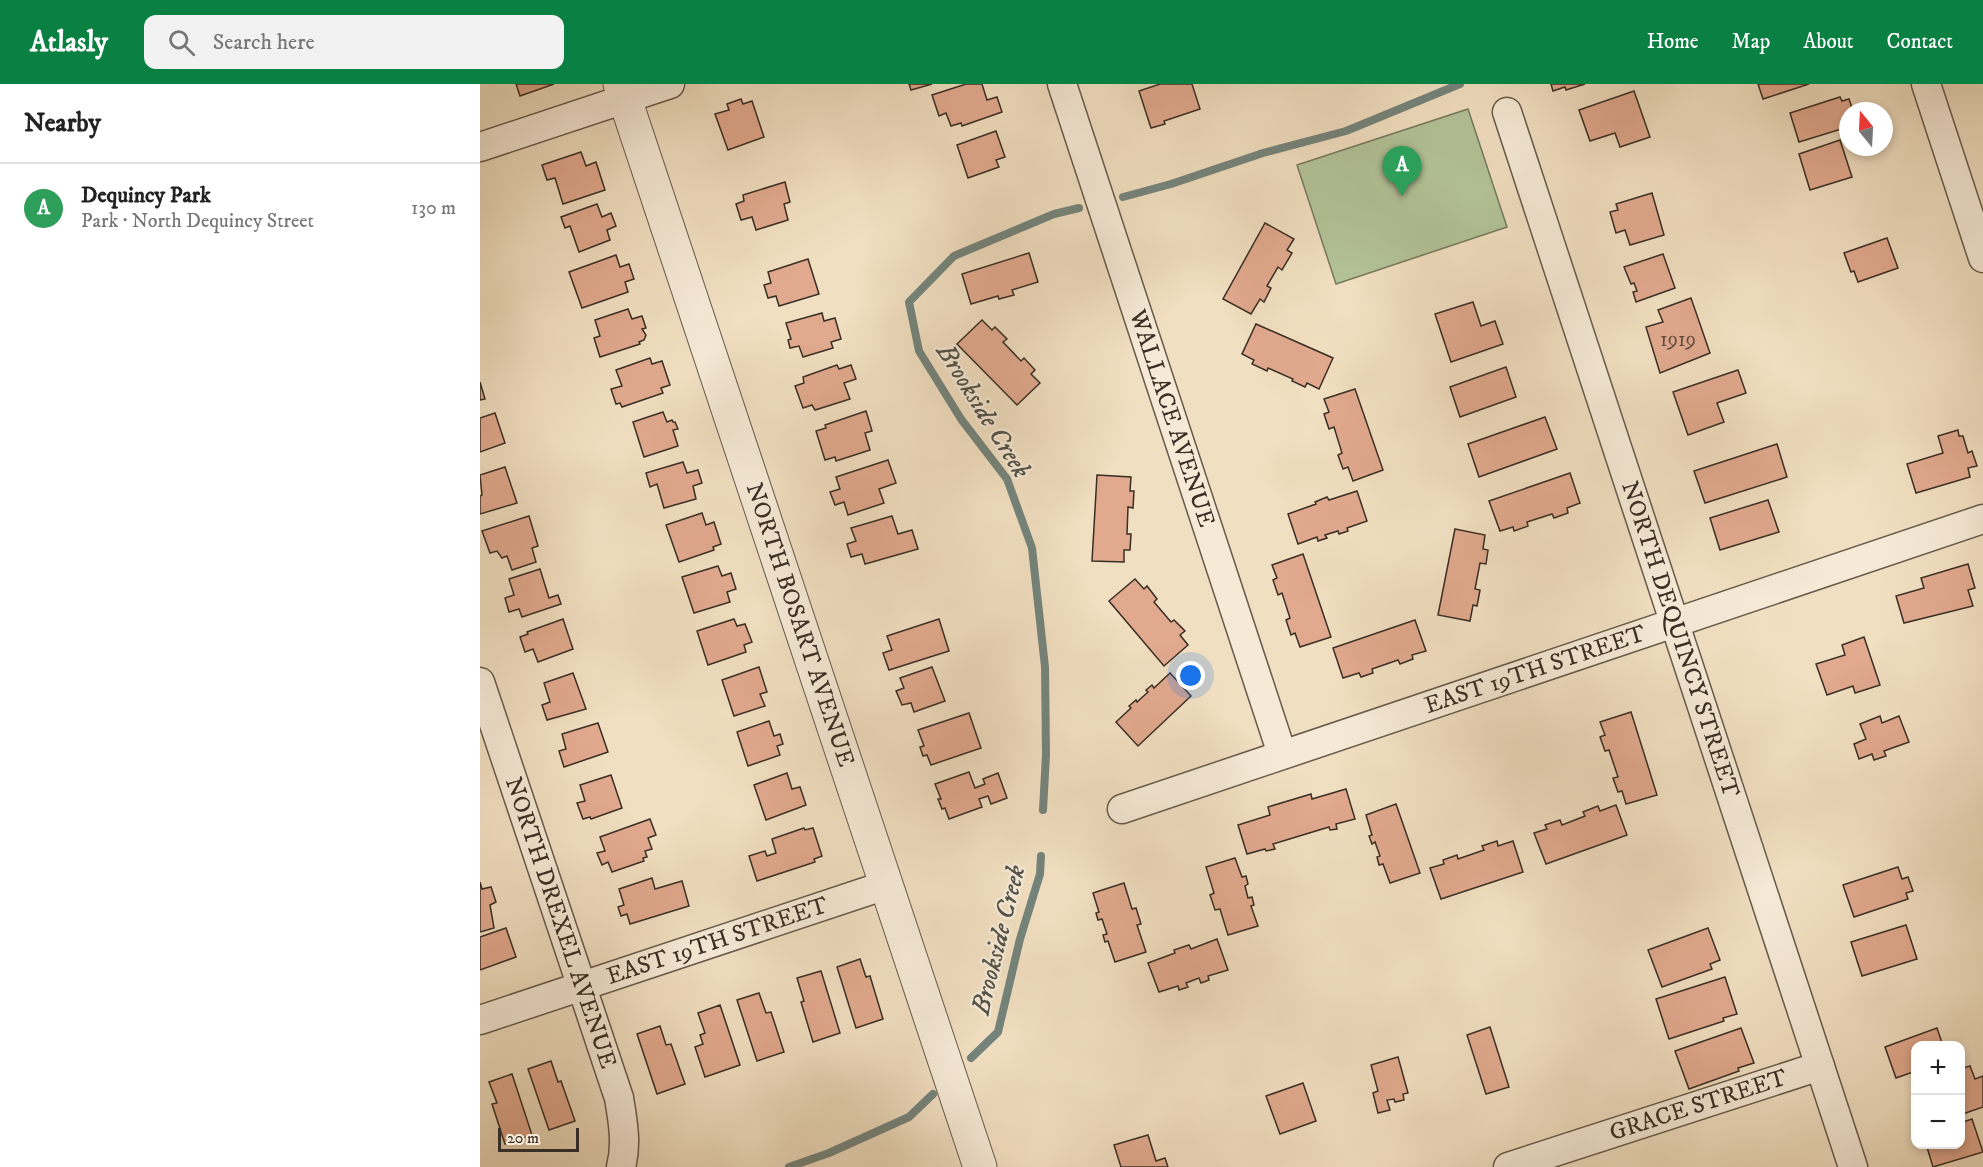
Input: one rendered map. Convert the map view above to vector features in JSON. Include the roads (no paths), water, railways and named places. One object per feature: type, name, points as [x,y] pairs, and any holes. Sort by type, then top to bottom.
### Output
[{"type":"street","points":[[480,147],[622,92],[670,84]]},
{"type":"street","name":"WALLACE AVENUE","points":[[1062,84],[1282,754]]},
{"type":"street","points":[[1926,84],[1983,258]]},
{"type":"street","name":"NORTH BOSART AVENUE","points":[[622,92],[980,1167]]},
{"type":"street","name":"NORTH DEQUINCY STREET","points":[[1507,112],[1853,1167]]},
{"type":"street","name":"EAST 19TH STREET","points":[[1122,809],[1983,519]]},
{"type":"street","name":"NORTH DREXEL AVENUE","points":[[480,682],[580,987],[619,1098],[624,1125],[624,1154],[621,1167]]},
{"type":"street","name":"EAST 19TH STREET","points":[[480,1020],[886,885]]},
{"type":"street","name":"GRACE STREET","points":[[1508,1167],[1820,1066]]},
{"type":"waterway","name":"Brookside Creek","points":[[1123,197],[1171,184],[1263,153],[1346,131],[1460,84]]},
{"type":"waterway","name":"Brookside Creek","points":[[1043,810],[1046,755],[1045,667],[1032,548],[1007,479],[961,419],[919,351],[909,302],[954,256],[1054,214],[1079,208]]},
{"type":"waterway","name":"Brookside Creek","points":[[971,1058],[998,1032],[1020,939],[1040,874],[1041,856]]},
{"type":"waterway","name":"Brookside Creek","points":[[789,1167],[829,1153],[909,1117],[933,1094]]},
{"type":"place","name":"Dequincy Park","points":[[1402,196]]}]
